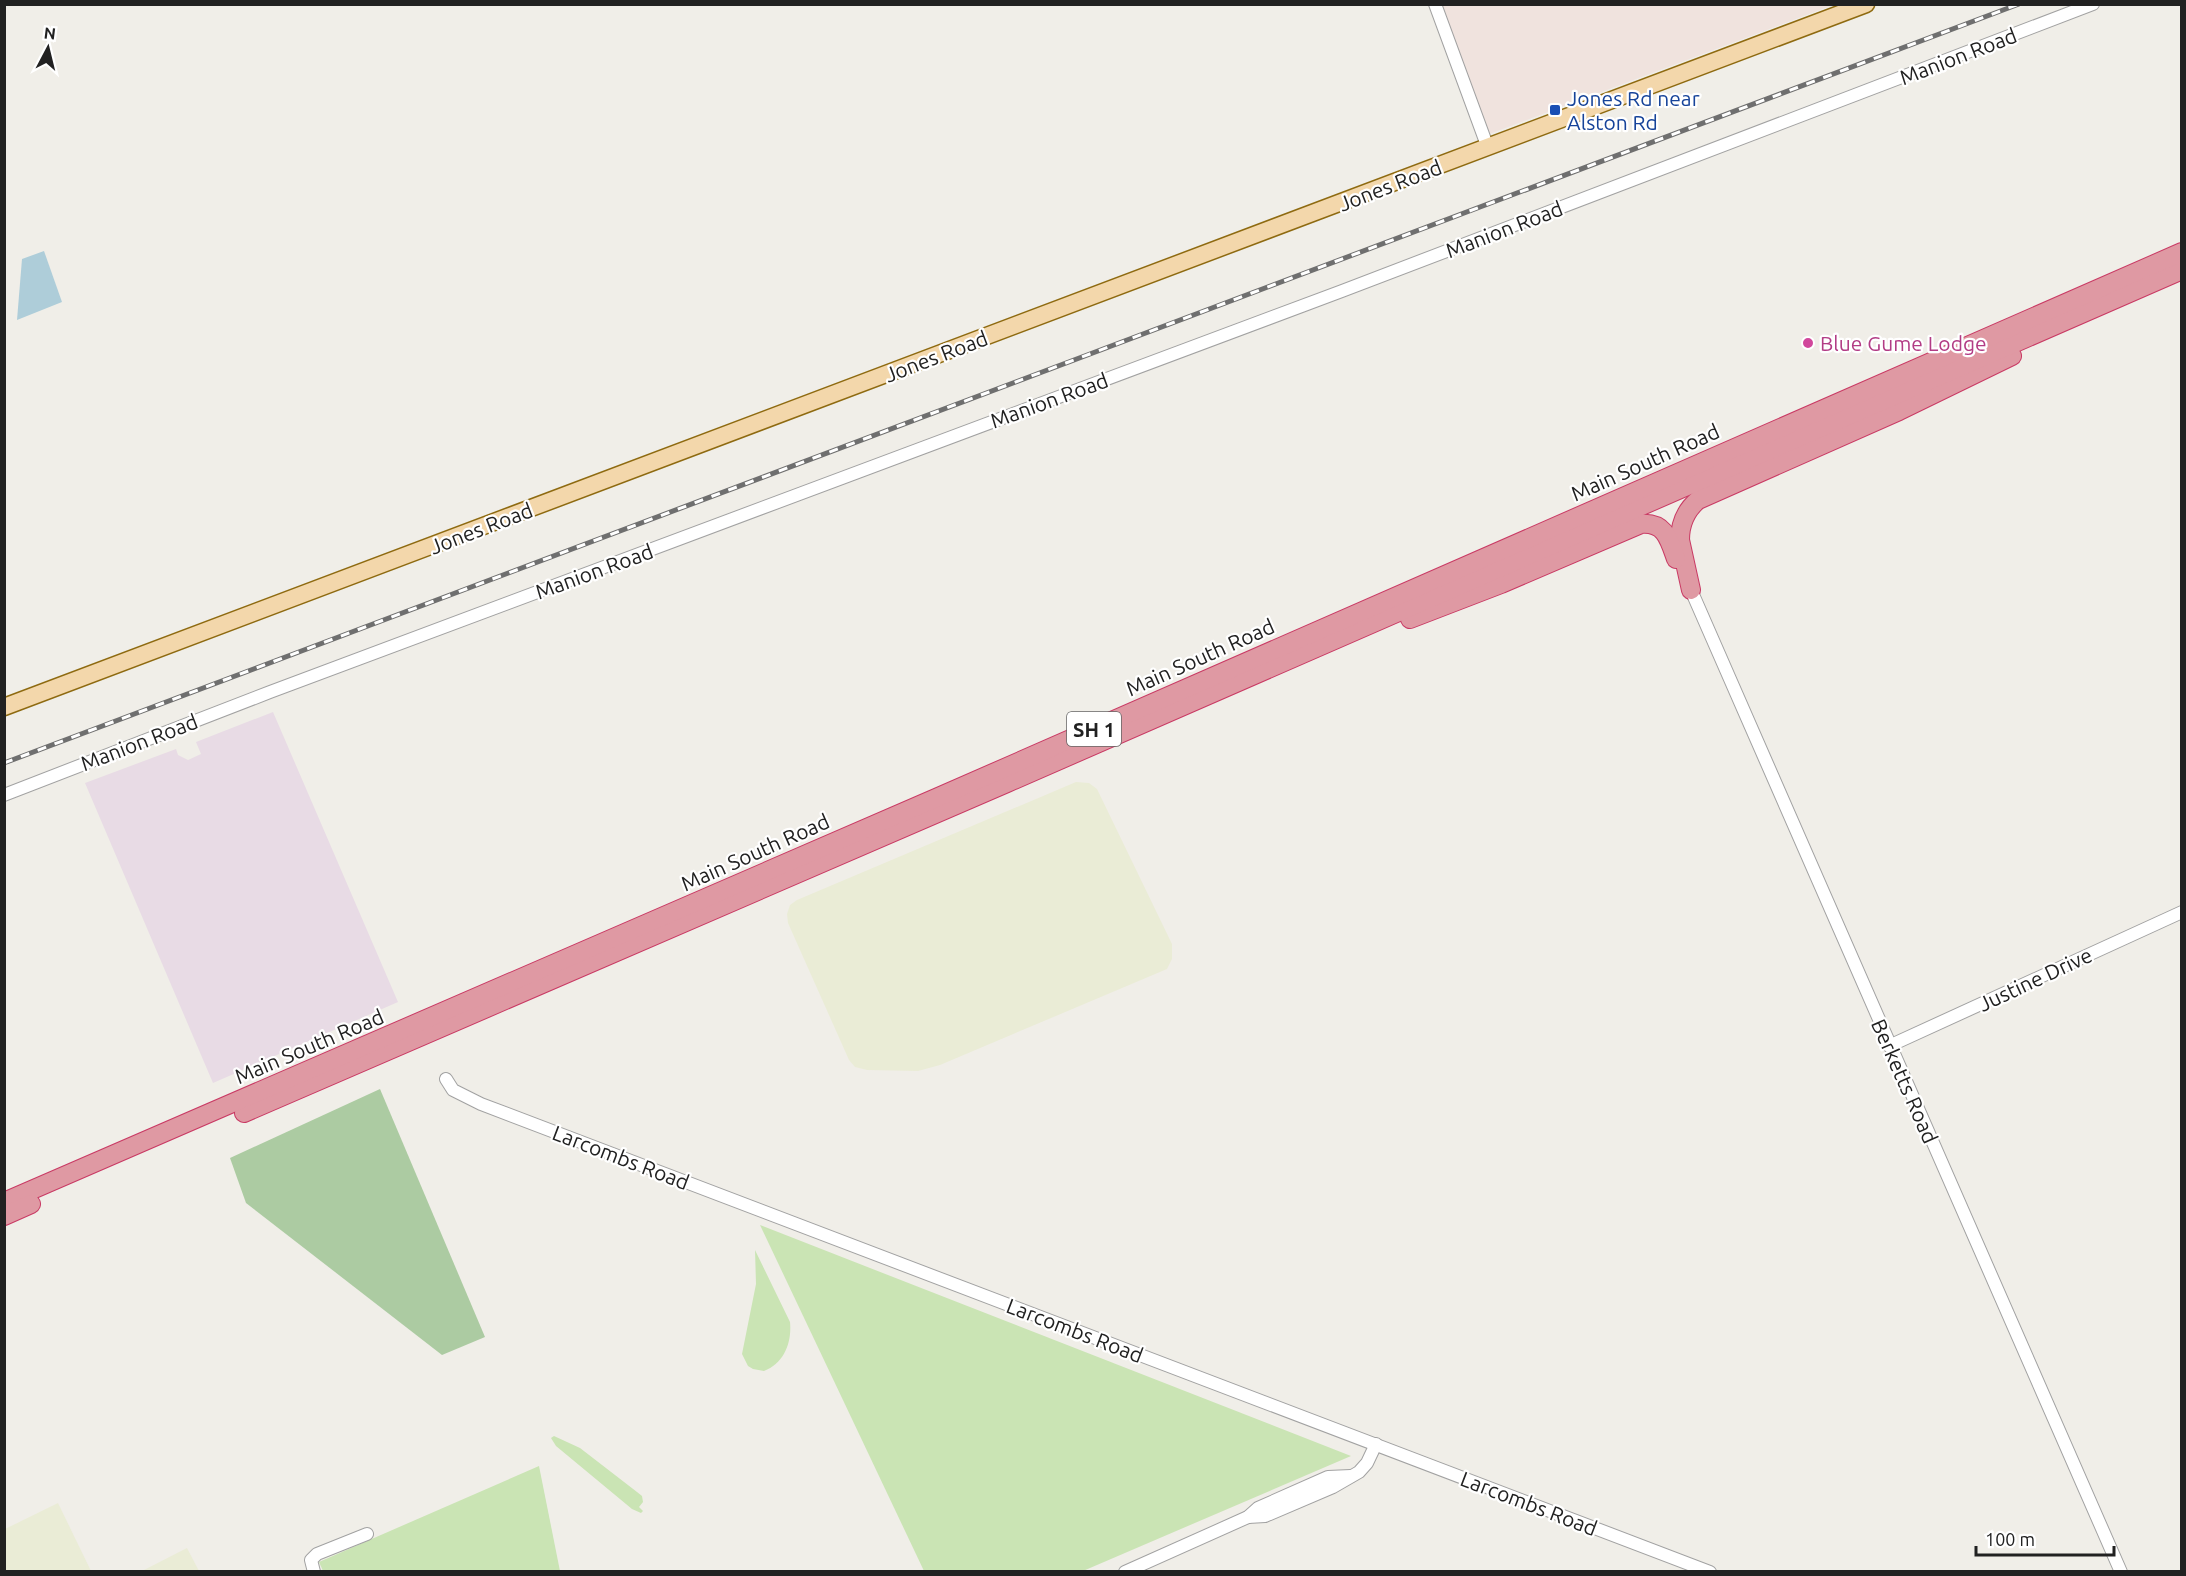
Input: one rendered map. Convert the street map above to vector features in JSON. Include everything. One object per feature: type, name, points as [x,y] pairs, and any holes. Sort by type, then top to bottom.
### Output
[{"type":"highway","name":"Main South Road","points":[[4,1202],[903,812],[2181,252]]},
{"type":"highway","name":"Main South Road","points":[[4,1216],[2181,270]]},
{"type":"highway","points":[[1691,590],[1680,532],[1685,516],[1698,500],[1951,387],[2051,335],[2110,301]]},
{"type":"highway","points":[[1278,664],[1376,632],[1468,597],[1641,524],[1654,524],[1662,529],[1691,590]]},
{"type":"main road","name":"Jones Road","points":[[4,707],[1866,4]]},
{"type":"street","points":[[1435,4],[1488,148]]},
{"type":"street","name":"Manion Road","points":[[4,795],[281,687],[1342,291],[2093,4]]},
{"type":"street","name":"Berketts Road","points":[[1691,590],[2121,1572]]},
{"type":"street","name":"Justine Drive","points":[[1889,1046],[2181,912]]},
{"type":"street","name":"Larcombs Road","points":[[446,1079],[453,1090],[489,1107],[1710,1572]]},
{"type":"street","points":[[1125,1572],[1248,1517],[1258,1508],[1328,1477],[1351,1476],[1367,1463],[1376,1444]]},
{"type":"street","points":[[314,1572],[311,1560],[317,1554],[367,1533]]},
{"type":"shaded area","points":[[1437,4],[1833,5],[1484,136]]},
{"type":"shaded area","points":[[273,712],[398,1002],[213,1083],[85,783],[176,749],[178,755],[188,760],[201,754],[196,742]]},
{"type":"green space","points":[[1076,782],[1089,783],[1097,789],[1172,944],[1172,959],[1167,969],[940,1065],[918,1071],[867,1070],[855,1067],[849,1060],[788,923],[787,914],[790,905],[797,900]]},
{"type":"green space","points":[[380,1089],[485,1337],[442,1355],[246,1203],[230,1158]]},
{"type":"green space","points":[[760,1225],[1351,1456],[1083,1571],[924,1571]]},
{"type":"green space","points":[[755,1250],[790,1322],[790,1337],[782,1358],[764,1371],[748,1366],[742,1354],[756,1284]]},
{"type":"green space","points":[[554,1436],[580,1448],[642,1496],[643,1502],[639,1507],[643,1511],[641,1513],[632,1509],[556,1446],[551,1438]]},
{"type":"green space","points":[[539,1466],[560,1571],[323,1571],[319,1562]]},
{"type":"green space","points":[[58,1503],[91,1571],[5,1571],[5,1529]]},
{"type":"green space","points":[[187,1548],[199,1571],[142,1571]]},
{"type":"water","points":[[44,251],[62,302],[17,320],[22,259]]},
{"type":"railway","points":[[4,763],[2019,4]]},
{"type":"place","name":"Jones Rd near Alston Rd","points":[[1555,110]]},
{"type":"place","name":"Blue Gume Lodge","points":[[1808,343]]}]
